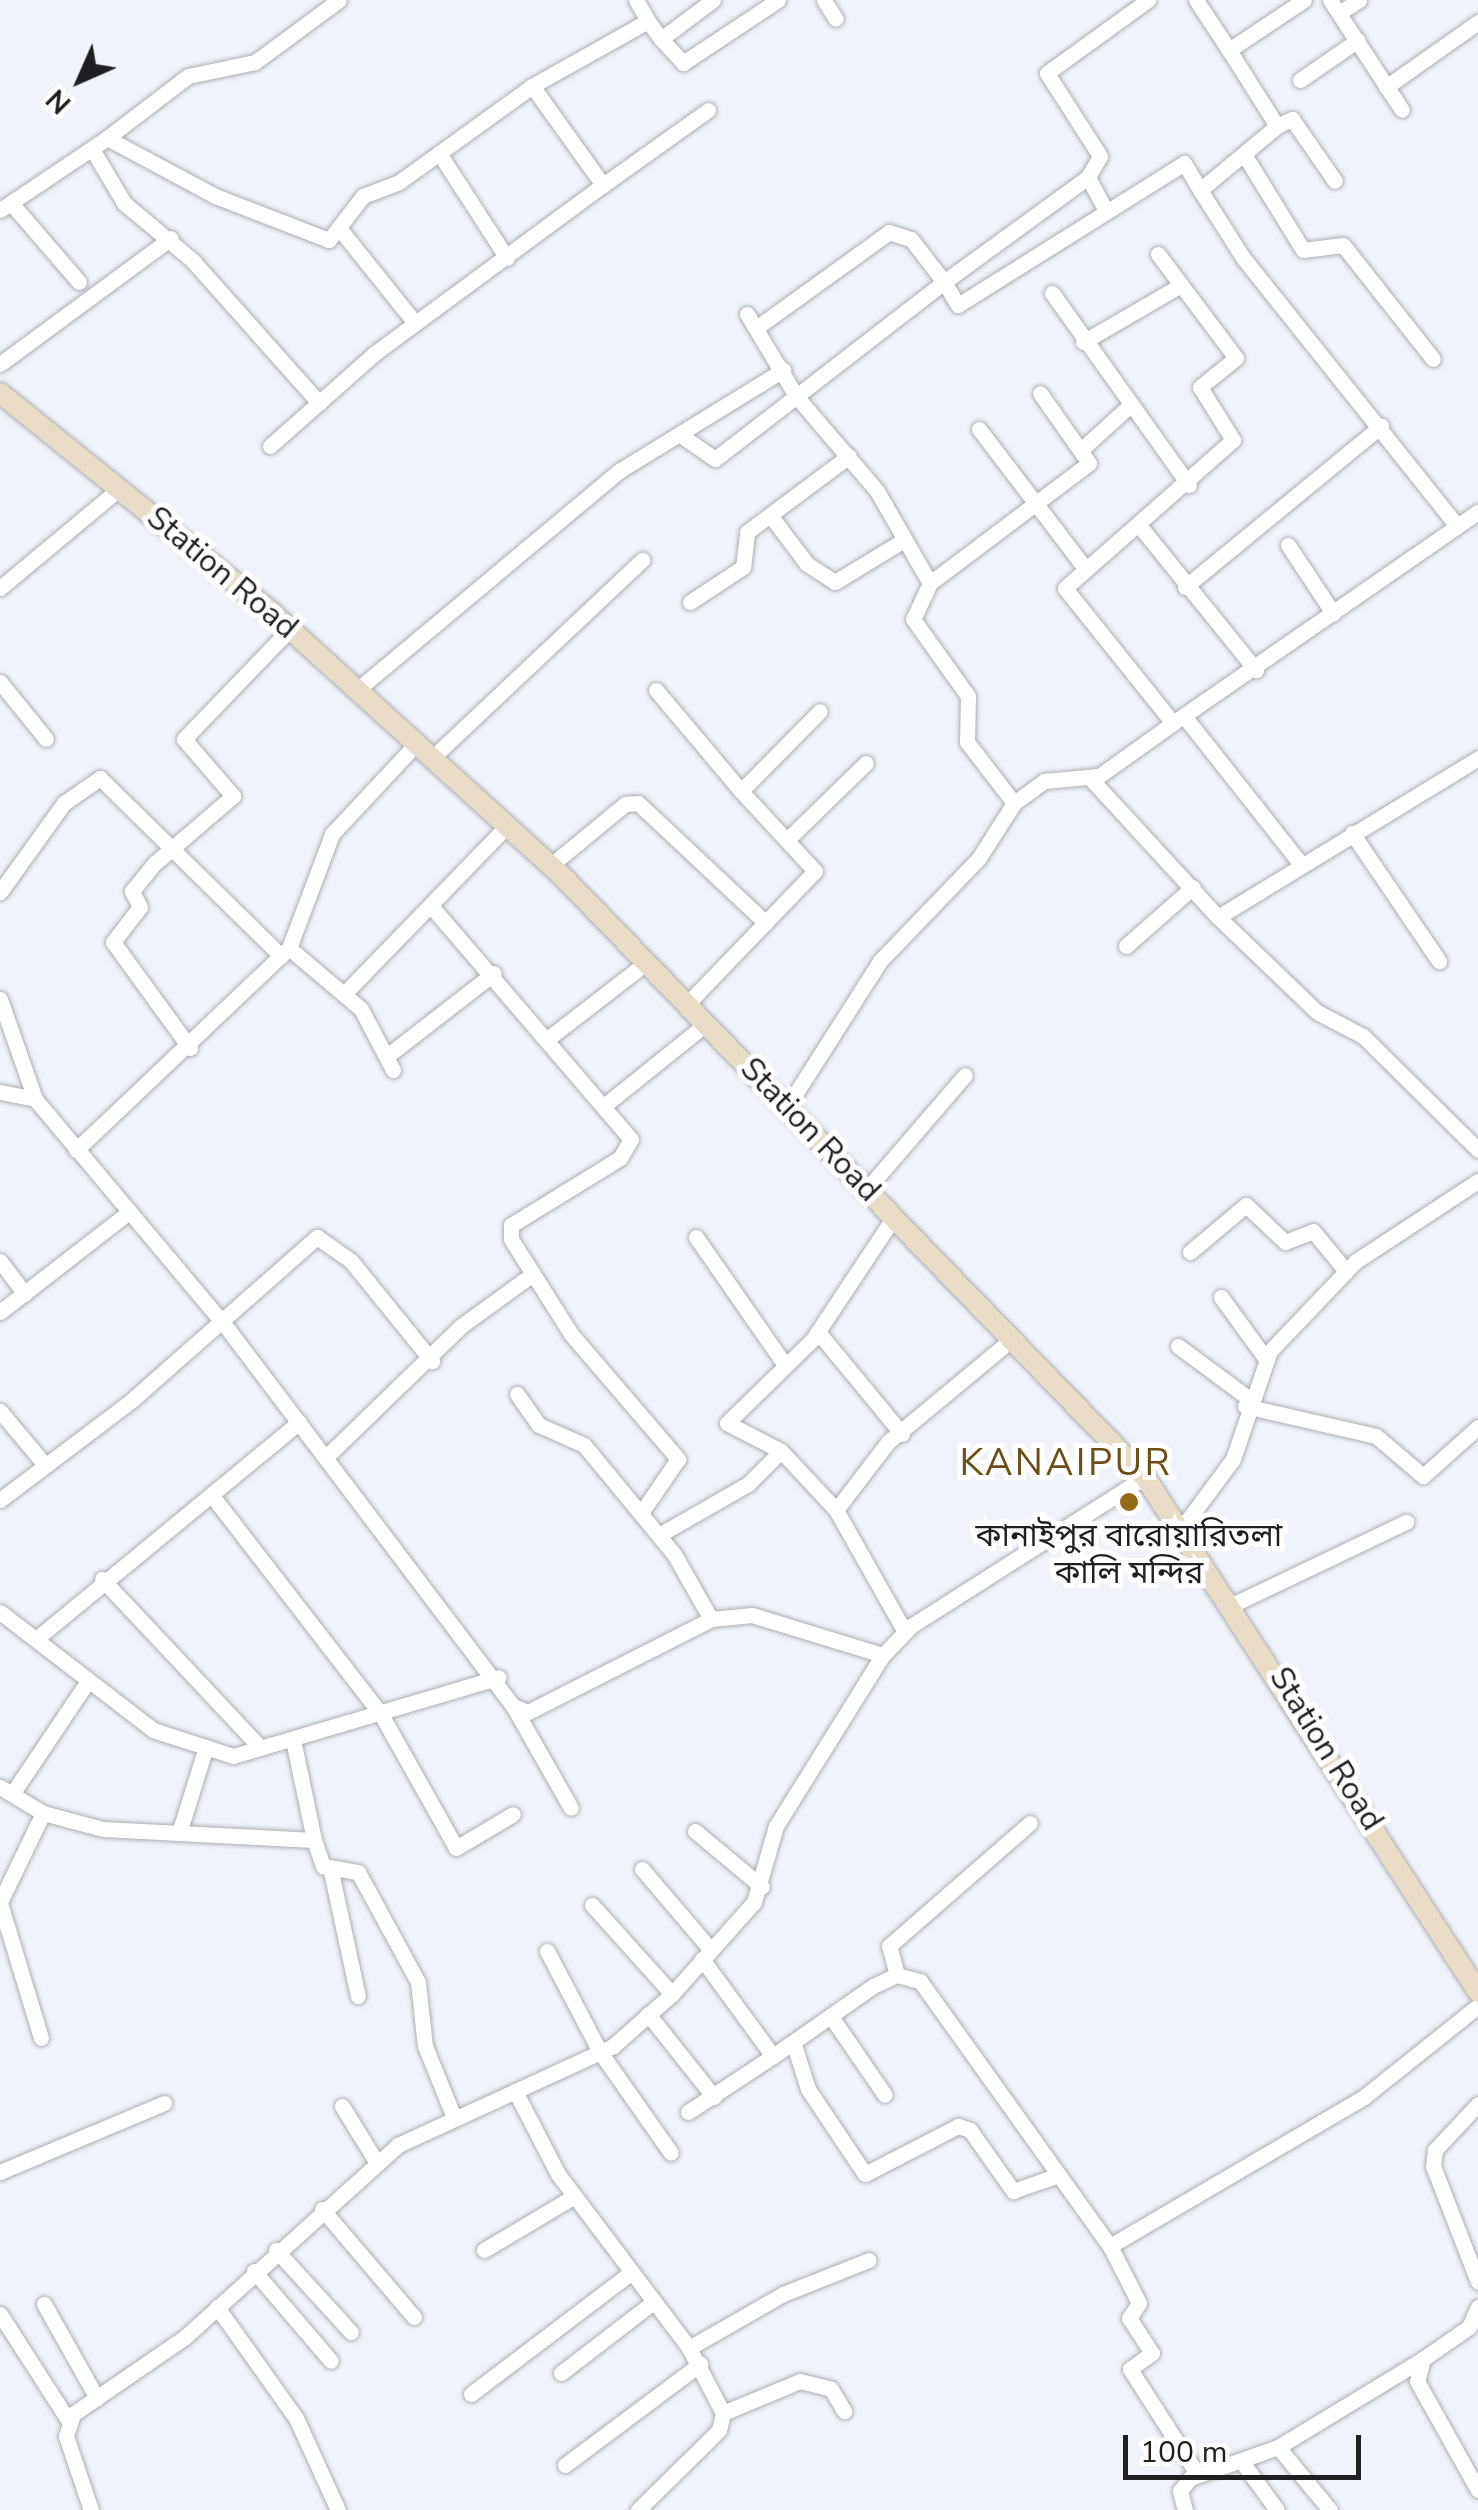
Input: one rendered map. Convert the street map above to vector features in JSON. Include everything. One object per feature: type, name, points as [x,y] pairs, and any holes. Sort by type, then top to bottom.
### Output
[{"type":"main road","name":"Station Road","points":[[0,392],[290,628],[550,866],[688,1003],[1145,1477],[1184,1525],[1478,1992]]},
{"type":"street","points":[[80,282],[6,206],[92,149],[188,76],[256,62],[339,0]]},
{"type":"street","points":[[636,0],[660,39],[683,63],[778,0]]},
{"type":"street","points":[[660,39],[713,0]]},
{"type":"street","points":[[824,0],[836,19]]},
{"type":"street","points":[[357,690],[619,471],[669,435],[682,436],[715,459],[944,282],[1088,177],[1102,160],[1047,73],[1148,0]]},
{"type":"street","points":[[1196,0],[1276,126]]},
{"type":"street","points":[[1229,50],[1304,0]]},
{"type":"street","points":[[1359,0],[1334,6],[1402,110]]},
{"type":"street","points":[[107,138],[137,160],[322,240],[339,228],[363,196],[439,152],[532,86],[648,21]]},
{"type":"street","points":[[1386,87],[1478,22]]},
{"type":"street","points":[[1300,80],[1358,40]]},
{"type":"street","points":[[532,86],[603,185]]},
{"type":"street","points":[[270,446],[414,324],[708,110]]},
{"type":"street","points":[[1200,190],[1276,126],[1292,119],[1335,181]]},
{"type":"street","points":[[92,149],[124,203],[170,238],[319,404]]},
{"type":"street","points":[[439,152],[508,258]]},
{"type":"street","points":[[1245,156],[1302,250],[1343,244],[1433,359]]},
{"type":"street","points":[[930,584],[849,456],[796,396],[752,321],[888,232],[910,239],[958,305],[1184,163],[1244,259],[1457,526]]},
{"type":"street","points":[[1088,177],[1106,211]]},
{"type":"street","points":[[339,228],[414,324]]},
{"type":"street","points":[[0,364],[170,238]]},
{"type":"street","points":[[1158,254],[1236,358],[1200,388],[1231,447],[1084,567],[1066,584],[1068,594],[1300,863]]},
{"type":"street","points":[[1083,342],[1182,285]]},
{"type":"street","points":[[1052,292],[1128,407],[1189,485]]},
{"type":"street","points":[[682,436],[783,370]]},
{"type":"street","points":[[1014,803],[967,742],[968,696],[913,618],[930,584],[1090,464],[1083,448],[1040,393]]},
{"type":"street","points":[[1083,448],[1128,407]]},
{"type":"street","points":[[1185,587],[1381,426]]},
{"type":"street","points":[[979,429],[1030,506],[1084,567]]},
{"type":"street","points":[[690,602],[743,567],[742,538],[849,456]]},
{"type":"street","points":[[0,588],[120,488]]},
{"type":"street","points":[[787,1107],[880,961],[979,858],[1014,803],[1044,781],[1090,778],[1256,670],[1478,512]]},
{"type":"street","points":[[770,515],[807,564],[836,582],[904,540]]},
{"type":"street","points":[[1138,524],[1185,587],[1256,670]]},
{"type":"street","points":[[1288,544],[1333,613]]},
{"type":"street","points":[[432,758],[642,560]]},
{"type":"street","points":[[190,1048],[113,942],[140,907],[132,891],[233,796],[184,739],[290,628]]},
{"type":"street","points":[[0,682],[46,739]]},
{"type":"street","points":[[656,690],[815,871],[688,1003]]},
{"type":"street","points":[[741,791],[820,711]]},
{"type":"street","points":[[76,1150],[190,1048],[285,952],[332,834],[416,744]]},
{"type":"street","points":[[1218,917],[1300,863],[1478,758]]},
{"type":"street","points":[[787,840],[866,763]]},
{"type":"street","points":[[0,892],[64,803],[100,778],[285,952],[344,994],[390,1063],[494,974]]},
{"type":"street","points":[[1090,778],[1218,917],[1318,1012],[1363,1036],[1478,1150]]},
{"type":"street","points":[[550,866],[625,804],[638,804],[766,923]]},
{"type":"street","points":[[344,994],[431,906],[446,881],[507,826]]},
{"type":"street","points":[[1352,833],[1440,961]]},
{"type":"street","points":[[1126,946],[1193,887]]},
{"type":"street","points":[[431,906],[550,1037],[606,1105],[632,1146],[511,1224],[530,1276],[678,1459],[641,1514]]},
{"type":"street","points":[[550,1037],[647,962]]},
{"type":"street","points":[[0,998],[35,1099],[224,1324],[499,1677],[571,1808]]},
{"type":"street","points":[[606,1105],[708,1024]]},
{"type":"street","points":[[867,1190],[965,1075]]},
{"type":"street","points":[[0,1092],[35,1099]]},
{"type":"street","points":[[1184,1525],[1233,1460],[1246,1402],[1266,1359],[1346,1271],[1422,1210],[1478,1182]]},
{"type":"street","points":[[1190,1252],[1246,1205],[1284,1242],[1313,1231],[1346,1271]]},
{"type":"street","points":[[0,1312],[129,1212]]},
{"type":"street","points":[[894,1218],[818,1332],[728,1423],[781,1451],[836,1510],[905,1632]]},
{"type":"street","points":[[0,1500],[224,1324],[325,1235],[432,1361]]},
{"type":"street","points":[[696,1237],[785,1366]]},
{"type":"street","points":[[0,1260],[26,1294]]},
{"type":"street","points":[[326,1457],[530,1276]]},
{"type":"street","points":[[1221,1297],[1266,1359]]},
{"type":"street","points":[[818,1332],[902,1434]]},
{"type":"street","points":[[836,1510],[902,1434],[1012,1338]]},
{"type":"street","points":[[1178,1346],[1246,1402],[1376,1436],[1423,1476],[1478,1427]]},
{"type":"street","points":[[517,1394],[539,1425],[584,1445],[658,1535],[711,1619]]},
{"type":"street","points":[[0,1410],[45,1465]]},
{"type":"street","points":[[36,1640],[102,1579],[213,1496],[299,1422]]},
{"type":"street","points":[[658,1535],[748,1484],[781,1451]]},
{"type":"street","points":[[68,2420],[216,2308],[376,2163],[452,2115],[600,2052],[672,1994],[762,1887],[776,1826],[883,1654],[905,1632],[1145,1477]]},
{"type":"street","points":[[213,1496],[382,1716],[458,1850],[513,1814]]},
{"type":"street","points":[[1234,1604],[1406,1522]]},
{"type":"street","points":[[102,1579],[258,1745]]},
{"type":"street","points":[[0,1612],[153,1730],[233,1756],[258,1745],[293,1740],[382,1716],[499,1677]]},
{"type":"street","points":[[513,1706],[528,1712],[711,1619],[752,1615],[883,1654]]},
{"type":"street","points":[[88,1681],[6,1791],[44,1812],[180,1834],[314,1840]]},
{"type":"street","points":[[293,1740],[314,1840],[313,1855],[372,1885],[418,1982],[425,2046],[452,2115]]},
{"type":"street","points":[[180,1834],[205,1750]]},
{"type":"street","points":[[40,2038],[0,1902],[44,1812]]},
{"type":"street","points":[[897,1975],[890,1946],[1030,1823]]},
{"type":"street","points":[[695,1831],[762,1887]]},
{"type":"street","points":[[330,1867],[358,1996]]},
{"type":"street","points":[[642,1869],[706,1954],[773,2056]]},
{"type":"street","points":[[592,1904],[672,1994]]},
{"type":"street","points":[[547,1952],[600,2052],[672,2153]]},
{"type":"street","points":[[688,2112],[897,1975]]},
{"type":"street","points":[[897,1975],[927,1987],[1053,2177],[1110,2246],[1139,2302],[1129,2318],[1152,2354],[1130,2369],[1198,2475]]},
{"type":"street","points":[[1110,2246],[1364,2097],[1478,2006]]},
{"type":"street","points":[[648,2014],[714,2097]]},
{"type":"street","points":[[832,2018],[884,2095]]},
{"type":"street","points":[[794,2045],[808,2089],[865,2174],[958,2126],[970,2130],[1013,2192],[1053,2177]]},
{"type":"street","points":[[515,2091],[573,2197],[689,2348],[723,2413],[719,2430],[660,2504],[638,2510]]},
{"type":"street","points":[[0,2172],[164,2103]]},
{"type":"street","points":[[1478,2104],[1435,2150],[1433,2166],[1478,2282]]},
{"type":"street","points":[[342,2106],[376,2163]]},
{"type":"street","points":[[484,2250],[573,2197]]},
{"type":"street","points":[[322,2209],[414,2317]]},
{"type":"street","points":[[276,2250],[351,2332]]},
{"type":"street","points":[[689,2348],[783,2294],[869,2260]]},
{"type":"street","points":[[254,2272],[331,2361]]},
{"type":"street","points":[[471,2394],[629,2274]]},
{"type":"street","points":[[561,2373],[652,2303]]},
{"type":"street","points":[[44,2304],[97,2398]]},
{"type":"street","points":[[1185,2510],[1180,2491],[1198,2475],[1278,2447],[1423,2360],[1468,2326],[1478,2307]]},
{"type":"street","points":[[216,2308],[296,2418],[338,2510]]},
{"type":"street","points":[[0,2314],[68,2420],[91,2510]]},
{"type":"street","points":[[1423,2360],[1422,2400],[1478,2490]]},
{"type":"street","points":[[565,2466],[700,2364]]},
{"type":"street","points":[[723,2413],[800,2381],[831,2389],[844,2410]]},
{"type":"street","points":[[1278,2447],[1330,2510]]},
{"type":"street","points":[[1242,2462],[1277,2510]]},
{"type":"place","name":"কানাইপুর বারোয়ারিতলা কালি মন্দির","points":[[1129,1502]]},
{"type":"district","name":"KANAIPUR","points":[[1066,1463]]}]
